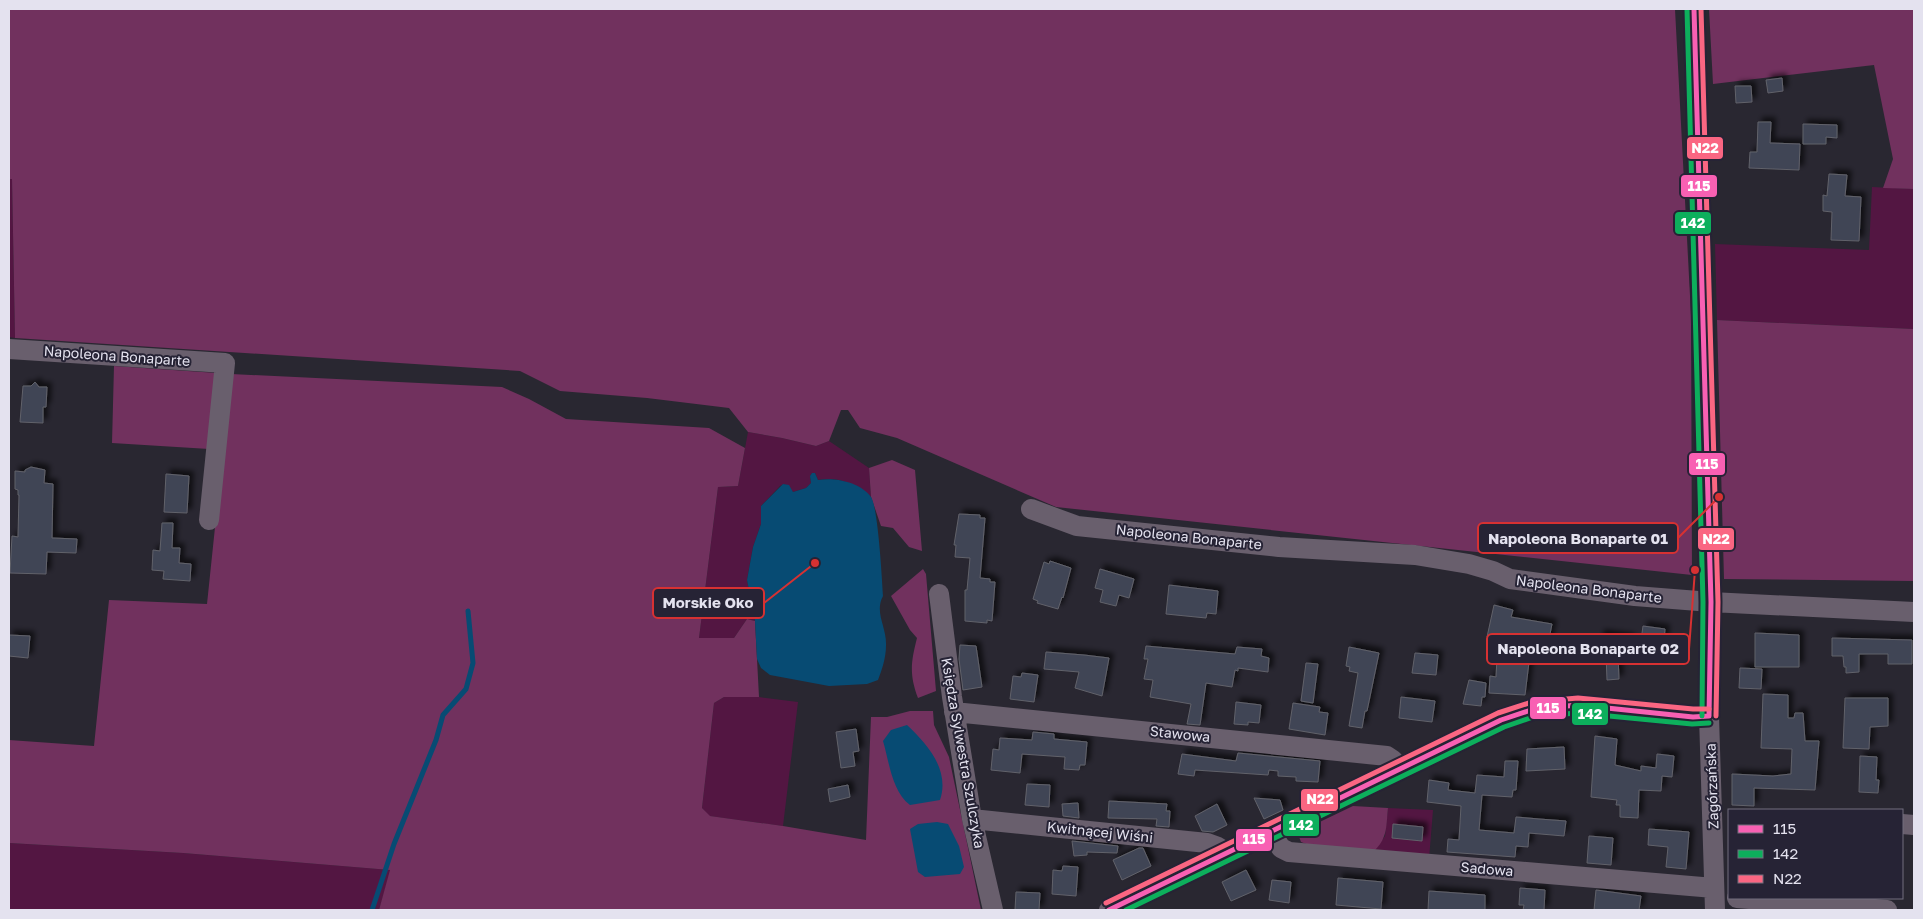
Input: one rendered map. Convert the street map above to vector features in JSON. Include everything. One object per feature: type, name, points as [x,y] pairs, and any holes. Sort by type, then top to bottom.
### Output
[{"type":"street","name":"Zagórzańska","points":[[1694,9],[1711,602],[1709,716],[1721,812],[1718,898]]},
{"type":"street","name":"Napoleona Bonaparte","points":[[9,349],[225,363],[209,520]]},
{"type":"street","name":"Napoleona Bonaparte","points":[[1031,509],[1077,526],[1279,547],[1415,555],[1469,564],[1493,571],[1510,579],[1635,596],[1711,602],[1914,612]]},
{"type":"street","name":"Księdza Sylwestra Szulczyka","points":[[939,594],[954,712],[972,819],[993,910]]},
{"type":"street","points":[[1109,910],[1501,720],[1534,709],[1578,705],[1694,717],[1709,716]]},
{"type":"street","name":"Stawowa","points":[[954,712],[1387,756],[1393,760],[1399,770]]},
{"type":"street","name":"Kwitnącej Wiśni","points":[[972,819],[1208,843],[1218,847],[1222,856]]},
{"type":"street","name":"Sadowa","points":[[1270,832],[1281,848],[1290,852],[1718,898]]},
{"type":"street","points":[[1750,899],[1887,910]]},
{"type":"shaded area","points":[[9,9],[1675,9],[1691,315],[1692,575],[1056,507],[897,438],[860,428],[848,410],[841,410],[829,441],[816,446],[748,432],[729,408],[647,398],[560,391],[520,371],[15,338],[12,179],[9,179]]},
{"type":"shaded area","points":[[1709,9],[1914,9],[1914,189],[1883,188],[1893,159],[1874,65],[1713,84]]},
{"type":"shaded area","points":[[9,179],[12,179],[15,338],[9,337]]},
{"type":"shaded area","points":[[1872,187],[1914,189],[1914,329],[1717,320],[1715,244],[1869,250]]},
{"type":"shaded area","points":[[1717,320],[1914,329],[1914,589],[1913,581],[1724,579]]},
{"type":"shaded area","points":[[114,366],[217,373],[209,449],[112,443]]},
{"type":"shaded area","points":[[231,374],[502,387],[566,419],[709,428],[745,448],[738,486],[718,487],[699,638],[734,638],[747,619],[755,621],[759,697],[724,697],[714,703],[702,808],[710,816],[866,840],[871,717],[887,717],[910,711],[933,711],[934,725],[949,757],[981,910],[379,910],[390,870],[183,853],[9,843],[9,740],[94,746],[109,600],[207,604]]},
{"type":"shaded area","points":[[748,432],[816,446],[829,441],[869,468],[871,497],[859,488],[840,480],[818,480],[815,473],[812,473],[810,476],[811,483],[806,488],[793,492],[784,484],[780,486],[761,506],[761,524],[753,547],[747,580],[755,621],[747,619],[734,638],[699,638],[718,487],[738,486]]},
{"type":"shaded area","points":[[892,460],[915,470],[922,551],[909,547],[893,528],[881,526],[871,497],[869,468]]},
{"type":"shaded area","points":[[923,569],[926,574],[936,691],[918,698],[912,675],[913,654],[917,638],[910,630],[891,596]]},
{"type":"shaded area","points":[[724,697],[759,697],[798,702],[783,826],[709,816],[702,808],[714,703]]},
{"type":"shaded area","points":[[1353,806],[1388,808],[1384,838],[1372,853],[1309,845],[1301,842],[1298,834],[1303,830]]},
{"type":"shaded area","points":[[1388,808],[1433,810],[1429,859],[1372,853],[1385,836]]},
{"type":"shaded area","points":[[9,843],[183,853],[391,870],[379,910],[9,910]]},
{"type":"water","points":[[812,473],[815,473],[818,480],[839,480],[861,488],[871,497],[876,514],[883,596],[880,614],[886,646],[884,663],[878,680],[867,684],[829,686],[770,675],[761,668],[757,659],[755,621],[747,580],[753,547],[761,524],[761,506],[783,484],[789,485],[793,492],[806,488],[811,483],[810,476]]},
{"type":"water","points":[[907,725],[929,750],[939,768],[942,778],[940,800],[910,805],[895,784],[883,741],[891,730]]},
{"type":"water","points":[[937,822],[948,824],[959,846],[964,867],[960,874],[925,877],[918,872],[910,829],[918,824]]},
{"type":"building","points":[[1782,78],[1783,91],[1768,93],[1766,80]]},
{"type":"building","points":[[1735,86],[1751,86],[1752,102],[1736,103]]},
{"type":"building","points":[[1758,122],[1771,122],[1770,143],[1800,144],[1799,170],[1749,168],[1750,152],[1757,152]]},
{"type":"building","points":[[1803,124],[1837,125],[1837,138],[1826,137],[1826,144],[1803,144]]},
{"type":"building","points":[[1829,174],[1847,175],[1845,196],[1861,197],[1859,241],[1831,240],[1832,212],[1823,211],[1823,195],[1827,196]]},
{"type":"building","points":[[35,382],[39,387],[47,387],[46,407],[43,407],[43,423],[20,422],[23,386],[31,386]]},
{"type":"building","points":[[31,467],[45,470],[44,483],[53,484],[52,538],[77,539],[76,553],[47,552],[46,574],[10,573],[12,536],[18,537],[19,495],[18,490],[15,489],[15,471],[25,472],[25,470]]},
{"type":"building","points":[[166,474],[189,476],[187,513],[164,512]]},
{"type":"building","points":[[959,514],[980,515],[980,518],[985,518],[980,578],[990,579],[990,582],[995,582],[992,621],[987,620],[987,623],[965,621],[965,590],[967,590],[970,558],[955,557],[956,545],[954,545]]},
{"type":"building","points":[[162,523],[173,523],[172,548],[180,548],[179,563],[191,564],[190,581],[163,579],[164,571],[152,570],[153,550],[160,551]]},
{"type":"building","points":[[1050,561],[1071,568],[1058,609],[1037,603],[1038,601],[1033,599],[1044,562],[1049,564]]},
{"type":"building","points":[[1100,569],[1134,579],[1129,598],[1119,595],[1116,606],[1100,602],[1103,590],[1095,588]]},
{"type":"building","points":[[1169,585],[1218,591],[1216,614],[1207,613],[1206,618],[1166,614]]},
{"type":"building","points":[[1494,605],[1513,610],[1511,617],[1552,624],[1544,664],[1529,662],[1525,695],[1489,693],[1490,676],[1496,677],[1498,640],[1487,637]]},
{"type":"building","points":[[1643,626],[1665,629],[1663,650],[1640,648]]},
{"type":"building","points":[[1755,633],[1799,635],[1799,667],[1755,667]]},
{"type":"building","points":[[1600,634],[1630,638],[1627,656],[1618,655],[1619,679],[1607,680],[1606,654],[1598,653]]},
{"type":"building","points":[[9,635],[30,636],[28,658],[9,656]]},
{"type":"building","points":[[1832,638],[1912,640],[1912,664],[1888,664],[1888,654],[1859,654],[1859,672],[1846,673],[1843,656],[1832,656]]},
{"type":"building","points":[[960,645],[976,646],[982,687],[963,690],[959,659]]},
{"type":"building","points":[[1146,646],[1235,654],[1237,647],[1262,649],[1261,656],[1269,658],[1268,672],[1238,668],[1238,671],[1235,670],[1232,687],[1206,683],[1200,725],[1187,724],[1191,704],[1150,697],[1153,680],[1144,679],[1148,659],[1144,659]]},
{"type":"building","points":[[1349,647],[1379,653],[1362,728],[1349,726],[1358,673],[1349,671],[1350,667],[1346,666]]},
{"type":"building","points":[[1046,652],[1109,658],[1102,696],[1075,688],[1079,672],[1044,669]]},
{"type":"building","points":[[1415,653],[1438,655],[1436,675],[1412,673]]},
{"type":"building","points":[[1306,663],[1318,664],[1313,703],[1301,701]]},
{"type":"building","points":[[1740,668],[1762,669],[1761,689],[1739,688]]},
{"type":"building","points":[[1022,673],[1038,675],[1034,702],[1010,699],[1013,676],[1021,677]]},
{"type":"building","points":[[1469,680],[1486,683],[1485,697],[1482,697],[1481,706],[1463,704]]},
{"type":"building","points":[[1763,694],[1788,695],[1788,718],[1794,718],[1795,713],[1803,713],[1805,741],[1819,741],[1815,790],[1754,788],[1754,806],[1732,805],[1732,774],[1773,776],[1791,774],[1792,749],[1761,748]]},
{"type":"building","points":[[1401,697],[1435,701],[1432,722],[1399,718]]},
{"type":"building","points":[[1845,698],[1888,698],[1888,726],[1870,727],[1869,749],[1843,748]]},
{"type":"building","points":[[1236,702],[1261,705],[1259,723],[1248,722],[1248,725],[1234,724]]},
{"type":"building","points":[[1293,703],[1320,707],[1319,712],[1328,713],[1325,735],[1289,729]]},
{"type":"building","points":[[856,729],[859,751],[853,752],[855,766],[841,768],[836,732]]},
{"type":"building","points":[[1033,732],[1054,734],[1054,739],[1087,742],[1085,765],[1080,765],[1079,770],[1064,769],[1065,757],[1022,754],[1020,773],[991,770],[993,749],[999,750],[1000,738],[1032,740]]},
{"type":"building","points":[[1595,736],[1617,739],[1615,765],[1641,771],[1641,766],[1656,768],[1657,754],[1674,756],[1672,777],[1662,776],[1661,791],[1639,790],[1638,818],[1620,817],[1620,805],[1616,805],[1617,800],[1591,797]]},
{"type":"building","points":[[1564,747],[1565,769],[1526,771],[1527,749]]},
{"type":"building","points":[[1238,753],[1320,761],[1318,782],[1296,781],[1296,777],[1278,776],[1278,771],[1269,770],[1268,775],[1195,770],[1194,776],[1178,774],[1182,754],[1236,761]]},
{"type":"building","points":[[1860,756],[1877,757],[1876,780],[1879,780],[1878,793],[1859,792]]},
{"type":"building","points":[[1505,761],[1518,761],[1516,790],[1513,790],[1512,797],[1482,795],[1479,830],[1514,833],[1516,817],[1566,821],[1564,836],[1529,833],[1528,847],[1516,846],[1515,857],[1447,852],[1448,839],[1459,840],[1461,806],[1427,802],[1429,780],[1449,783],[1448,790],[1475,793],[1477,775],[1504,777]]},
{"type":"building","points":[[1027,784],[1050,785],[1049,807],[1025,805]]},
{"type":"building","points":[[848,785],[850,797],[830,802],[828,789]]},
{"type":"building","points":[[1254,798],[1280,800],[1283,810],[1264,819]]},
{"type":"building","points":[[1109,801],[1167,804],[1166,811],[1170,811],[1169,827],[1156,826],[1157,819],[1108,818]]},
{"type":"building","points":[[1078,803],[1079,818],[1063,816],[1062,804]]},
{"type":"building","points":[[1217,804],[1227,825],[1213,832],[1202,831],[1195,816]]},
{"type":"building","points":[[1393,824],[1423,827],[1422,841],[1392,838]]},
{"type":"building","points":[[1649,829],[1689,832],[1686,869],[1666,867],[1668,847],[1648,845]]},
{"type":"building","points":[[1589,836],[1613,838],[1611,865],[1587,863]]},
{"type":"building","points":[[1072,841],[1118,846],[1117,853],[1087,852],[1087,855],[1074,856]]},
{"type":"building","points":[[1143,848],[1151,866],[1122,880],[1113,860]]},
{"type":"building","points":[[1063,866],[1078,867],[1076,896],[1052,894],[1053,870],[1062,871]]},
{"type":"building","points":[[1246,870],[1256,890],[1231,901],[1222,882]]},
{"type":"building","points":[[1338,878],[1383,882],[1381,909],[1336,905]]},
{"type":"building","points":[[1272,880],[1291,882],[1289,903],[1269,900]]},
{"type":"building","points":[[1520,888],[1545,890],[1544,910],[1523,910],[1524,905],[1519,905]]},
{"type":"building","points":[[1596,890],[1641,896],[1639,910],[1594,910]]},
{"type":"building","points":[[1429,891],[1485,895],[1485,910],[1428,910]]},
{"type":"building","points":[[1016,892],[1040,893],[1039,910],[1015,910]]},
{"type":"waterway","points":[[372,910],[394,844],[436,740],[443,715],[466,689],[473,663],[468,611]]},
{"type":"transit line","name":"142","points":[[1687,9],[1703,602],[1702,716]]},
{"type":"transit line","name":"115","points":[[1694,9],[1711,602],[1709,716]]},
{"type":"transit line","name":"N22","points":[[1701,9],[1718,602],[1716,716]]},
{"type":"transit line","name":"N22","points":[[1106,903],[1498,713],[1532,702],[1578,698],[1709,709]]},
{"type":"transit line","name":"115","points":[[1109,910],[1501,720],[1534,709],[1578,705],[1693,717],[1709,716]]},
{"type":"transit line","name":"142","points":[[1126,910],[1504,727],[1536,716],[1578,713],[1692,724],[1709,723]]},
{"type":"place","name":"Napoleona Bonaparte 01","points":[[1719,497]]},
{"type":"place","name":"Morskie Oko","points":[[815,563]]},
{"type":"place","name":"Napoleona Bonaparte 02","points":[[1695,570]]}]
